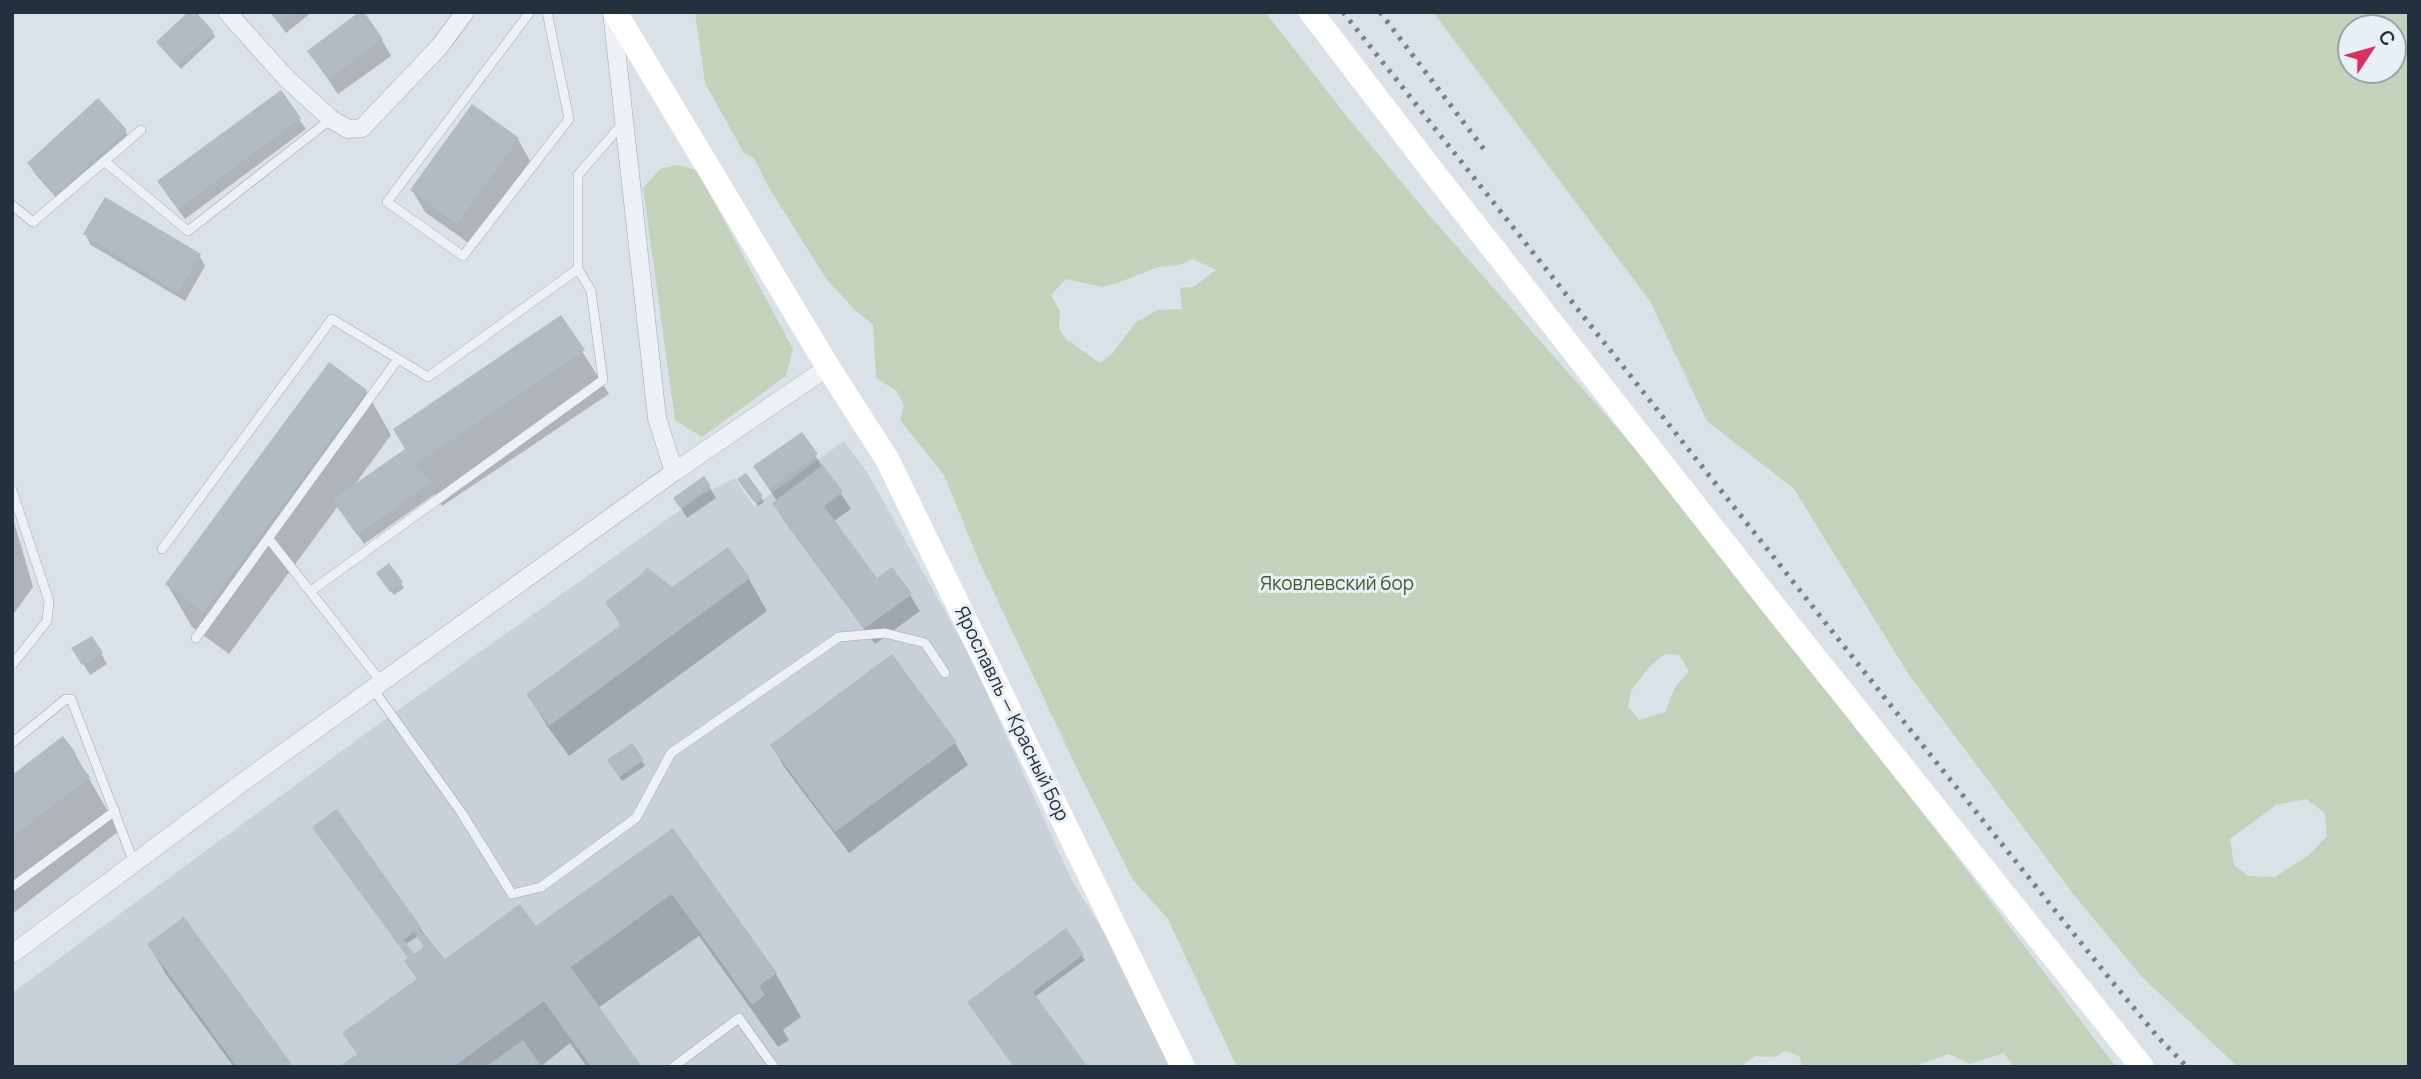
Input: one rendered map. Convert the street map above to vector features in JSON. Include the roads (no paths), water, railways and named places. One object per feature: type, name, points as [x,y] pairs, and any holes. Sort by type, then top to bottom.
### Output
[{"type":"street","points":[[227,12],[286,78],[331,119],[348,129],[362,128],[440,46],[465,12]]},
{"type":"street","points":[[614,12],[657,418],[674,472]]},
{"type":"street","name":"Ярославль — Красный Бор","points":[[614,12],[828,368],[887,459],[1183,1067]]},
{"type":"street","points":[[1311,12],[1763,593],[2142,1067]]},
{"type":"street","points":[[12,954],[674,472],[828,368]]},
{"type":"lane","points":[[530,12],[387,202],[463,256],[569,119],[547,12]]},
{"type":"lane","points":[[104,161],[188,231],[331,119]]},
{"type":"lane","points":[[311,591],[603,380],[591,290],[578,269],[578,175],[624,121]]},
{"type":"lane","points":[[12,205],[33,222],[141,130]]},
{"type":"lane","points":[[162,549],[332,319],[428,377],[578,269]]},
{"type":"lane","points":[[195,638],[398,359]]},
{"type":"lane","points":[[12,490],[49,601],[47,621],[12,665]]},
{"type":"lane","points":[[269,538],[311,591],[377,686],[512,894],[541,887],[636,818],[671,753],[839,637],[885,633],[925,643],[945,673]]},
{"type":"lane","points":[[12,743],[66,699],[71,699],[135,864]]},
{"type":"lane","points":[[12,887],[115,811]]},
{"type":"lane","points":[[673,1067],[739,1018],[774,1067]]},
{"type":"railway","points":[[1343,12],[1892,707],[2110,979],[2157,1036],[2187,1067]]},
{"type":"railway","points":[[1380,12],[1486,152]]},
{"type":"park label","name":"Яковлевский бор","points":[[1337,585]]}]
